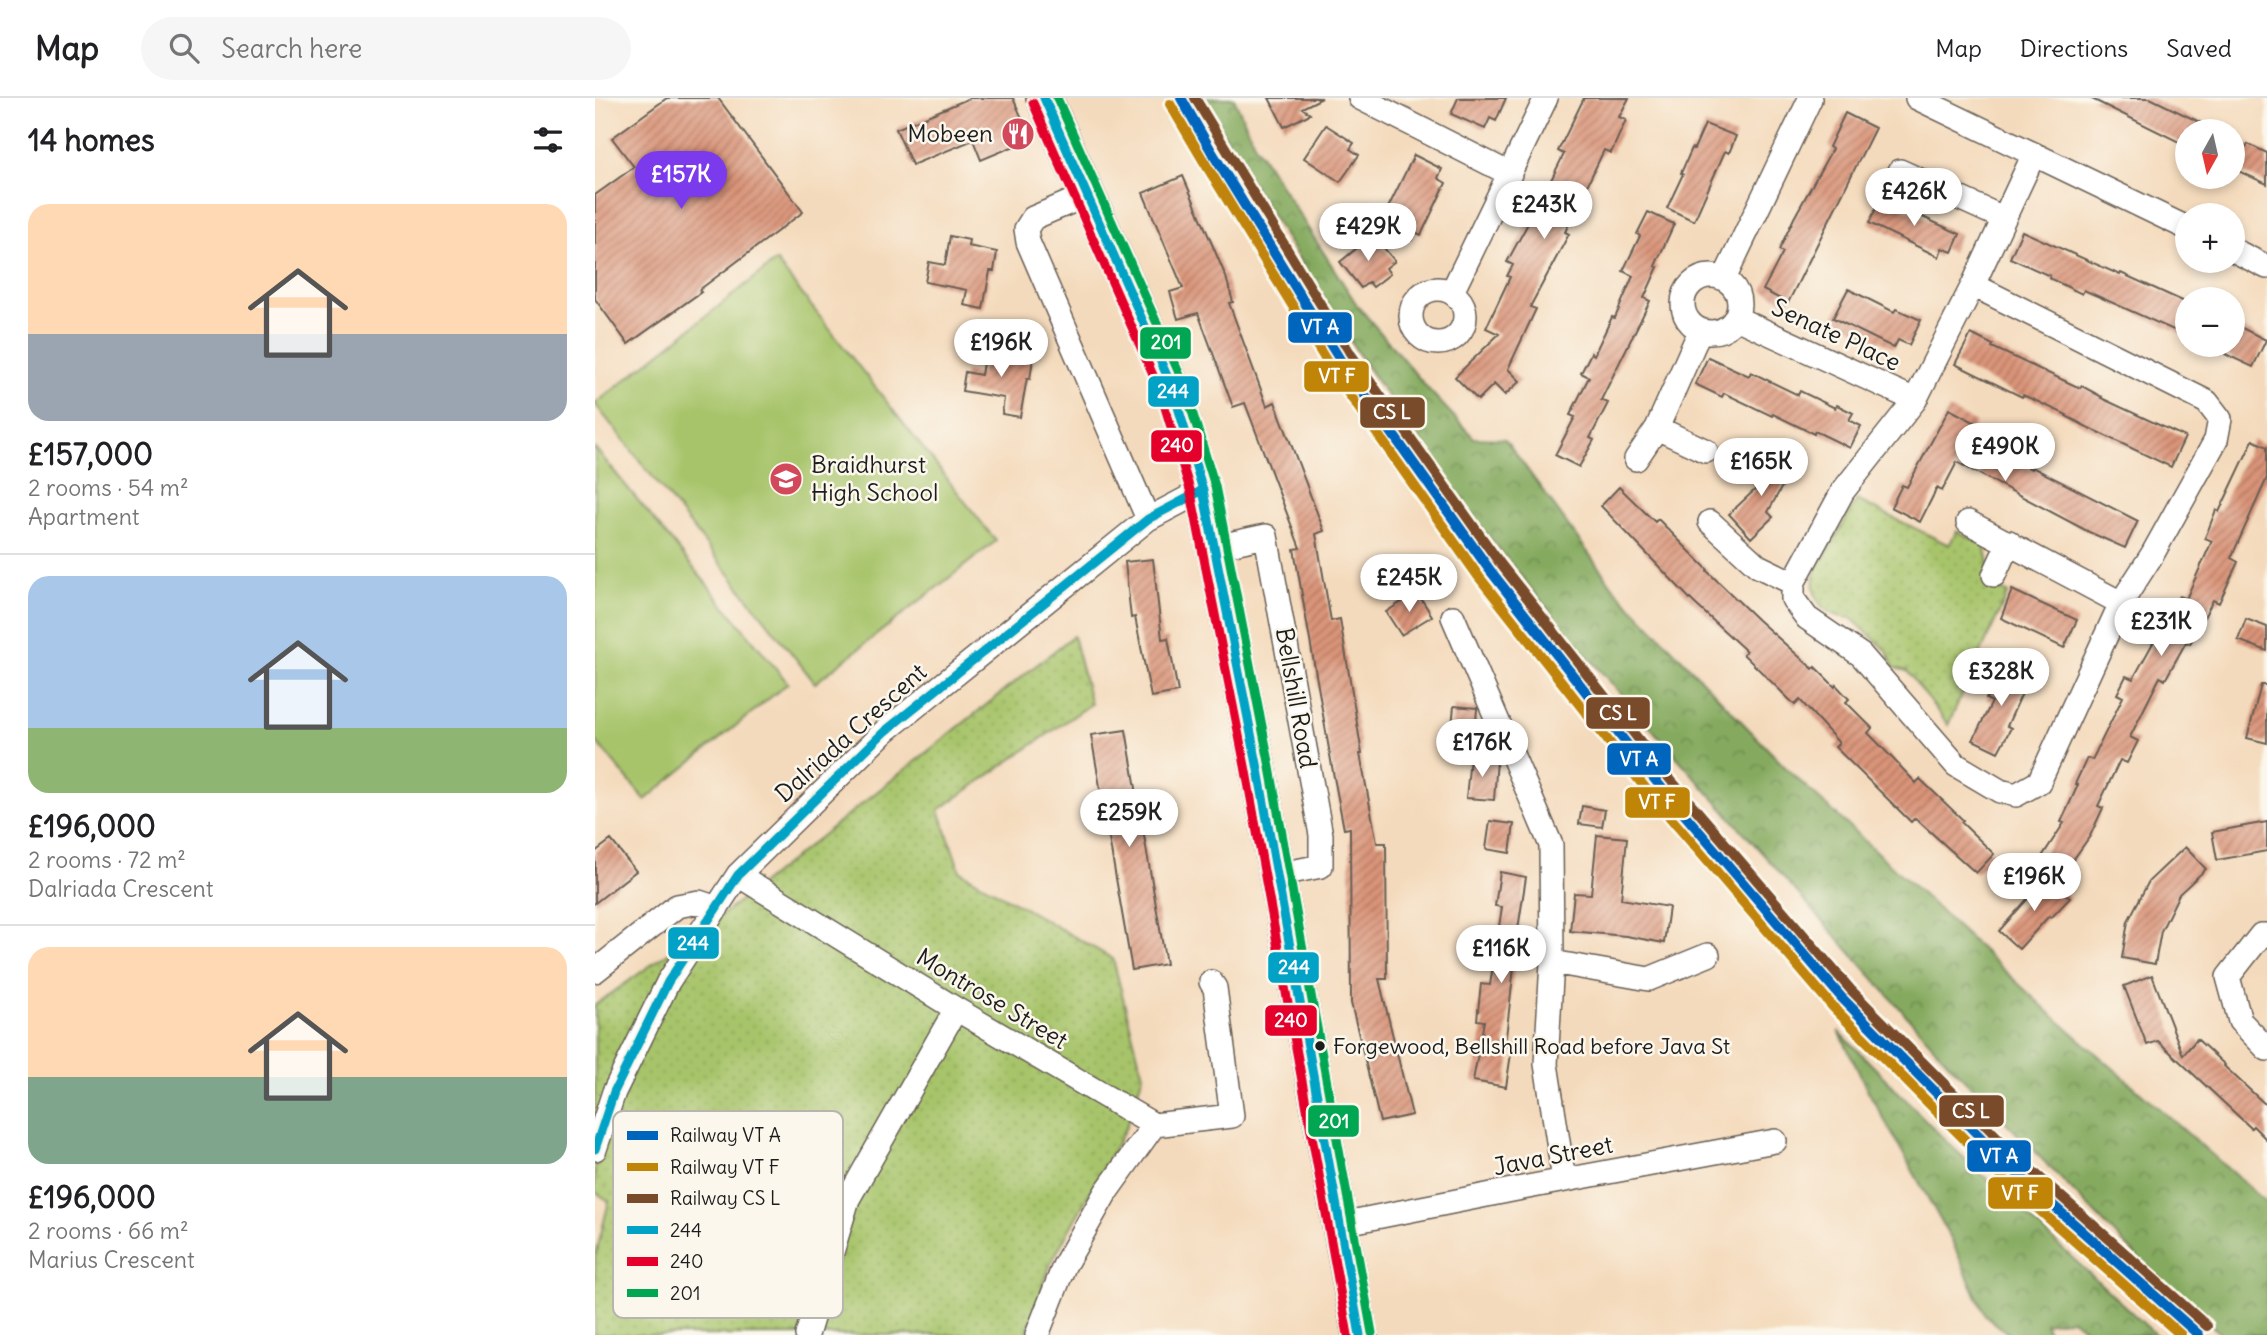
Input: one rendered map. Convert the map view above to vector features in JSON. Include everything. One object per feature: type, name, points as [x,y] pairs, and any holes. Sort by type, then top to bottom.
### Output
[{"type":"main road","name":"Bellshill Road","points":[[1044,98],[1172,387],[1203,490],[1258,764],[1360,1335]]},
{"type":"street","points":[[1360,98],[1510,174]]},
{"type":"street","points":[[1452,292],[1546,98]]},
{"type":"street","points":[[1917,98],[2175,222]]},
{"type":"street","points":[[1636,458],[1657,428],[1700,331],[1686,319],[1683,310],[1685,292],[1697,279],[1715,276],[1724,279],[1810,99]]},
{"type":"street","points":[[1973,285],[2207,402],[2220,419],[2216,440],[2152,555],[2121,603],[2039,782],[2016,796],[2000,791],[1955,765],[1861,655],[1807,618],[1793,599],[1793,583],[1843,491],[1915,400],[1973,285],[2034,153]]},
{"type":"street","points":[[1900,171],[2003,218]]},
{"type":"street","points":[[1087,195],[1033,218],[1026,229],[1028,242],[1148,519]]},
{"type":"street","points":[[2245,256],[2267,267]]},
{"type":"street","name":"Senate Place","points":[[1700,331],[1717,332],[1736,318],[1739,309],[1737,291],[1724,279]]},
{"type":"street","name":"Senate Place","points":[[1736,318],[1915,400]]},
{"type":"street","points":[[1657,428],[1706,451]]},
{"type":"street","name":"Dalriada Crescent","points":[[595,1149],[614,1092],[668,982],[737,874],[884,732],[1148,519],[1203,490]]},
{"type":"street","points":[[1710,522],[1758,566],[1793,583]]},
{"type":"street","points":[[1968,522],[2121,603]]},
{"type":"street","name":"Bellshill Road","points":[[1215,547],[1266,536],[1323,851],[1321,866],[1276,875]]},
{"type":"street","points":[[1994,575],[2009,542]]},
{"type":"street","points":[[1453,617],[1551,845],[1552,962],[1546,1064],[1564,1180]]},
{"type":"street","name":"Montrose Street","points":[[737,874],[956,1009],[1154,1125]]},
{"type":"street","points":[[595,971],[677,906],[699,902],[717,908]]},
{"type":"street","points":[[2267,935],[2261,935],[2228,977],[2240,1020],[2267,1049]]},
{"type":"street","points":[[1552,962],[1649,979],[1708,955]]},
{"type":"street","points":[[1037,1335],[1064,1266],[1105,1192],[1154,1125],[1232,1116],[1215,988],[1211,982]]},
{"type":"street","points":[[843,1216],[848,1199],[956,1009]]},
{"type":"street","name":"Java Street","points":[[1341,1224],[1775,1142]]},
{"type":"street","points":[[807,1335],[812,1318]]},
{"type":"green space","points":[[1204,98],[1234,98],[1255,145],[1357,305],[1474,438],[1505,439],[1614,588],[1787,769],[2050,1013],[2267,1203],[2267,1335],[2222,1335],[2145,1265],[1953,1068],[1572,639],[1473,517],[1363,361],[1248,178]]},
{"type":"green space","points":[[776,261],[996,541],[815,683],[595,404]]},
{"type":"green space","points":[[595,448],[788,683],[645,800],[595,740]]},
{"type":"green space","points":[[1857,500],[1949,545],[1957,531],[1985,545],[1989,563],[1985,584],[2008,593],[1948,725],[1907,671],[1894,668],[1887,651],[1851,618],[1827,610],[1821,605],[1814,591],[1815,573]]},
{"type":"green space","points":[[1073,636],[1091,704],[939,810],[960,871],[1113,959],[1143,1075],[1126,1127],[1051,1263],[1026,1335],[595,1335],[595,1258],[609,1201],[595,1192],[595,1005],[727,911]]},
{"type":"green space","points":[[1839,1031],[1948,1143],[2156,1335],[2093,1335],[2072,1319],[2045,1323],[2049,1335],[2010,1335],[1985,1315],[1951,1239],[1867,1089]]},
{"type":"building","points":[[667,98],[718,98],[803,212],[699,290],[701,292],[628,344],[595,299],[595,195],[634,167],[612,138]]},
{"type":"building","points":[[970,98],[1013,98],[1031,139],[981,160],[973,140],[912,165],[896,129]]},
{"type":"building","points":[[1269,98],[1322,98],[1302,108],[1310,114],[1284,127]]},
{"type":"building","points":[[1458,98],[1506,98],[1496,121],[1490,118],[1485,129],[1451,114]]},
{"type":"building","points":[[1584,98],[1629,98],[1619,117],[1626,120],[1611,153],[1604,150],[1565,232],[1569,234],[1530,307],[1536,309],[1508,369],[1520,381],[1505,395],[1494,384],[1478,400],[1455,377],[1499,334],[1486,328],[1510,277],[1507,276],[1513,265],[1507,262],[1538,205],[1533,202],[1542,185],[1547,188],[1564,154],[1558,151]]},
{"type":"building","points":[[2090,98],[2150,98],[2193,119],[2175,119],[2175,140]]},
{"type":"building","points":[[1845,113],[1875,128],[1788,303],[1763,290],[1783,252],[1779,250],[1794,218],[1832,149],[1829,147]]},
{"type":"building","points":[[1705,124],[1736,136],[1729,153],[1725,151],[1694,221],[1667,208]]},
{"type":"building","points":[[1326,125],[1354,143],[1350,149],[1359,155],[1340,182],[1304,158]]},
{"type":"building","points":[[2248,144],[2267,153],[2267,184],[2245,174],[2245,150]]},
{"type":"building","points":[[1414,155],[1442,169],[1438,178],[1446,183],[1421,235],[1415,232],[1411,240],[1380,224]]},
{"type":"building","points":[[1183,176],[1226,277],[1233,302],[1229,303],[1267,406],[1275,402],[1324,531],[1316,534],[1331,621],[1340,619],[1360,754],[1377,843],[1386,843],[1387,979],[1379,979],[1412,1115],[1380,1122],[1351,1003],[1350,828],[1344,829],[1333,772],[1294,549],[1300,548],[1245,403],[1233,407],[1198,313],[1178,319],[1170,292],[1183,288],[1143,193]]},
{"type":"building","points":[[1881,198],[1960,234],[1952,252],[1942,248],[1939,257],[1869,223]]},
{"type":"building","points":[[1648,212],[1674,224],[1644,298],[1650,301],[1601,400],[1608,403],[1590,438],[1594,440],[1579,467],[1555,455],[1575,417],[1570,415],[1589,377],[1581,373],[1591,353],[1594,355],[1612,317],[1615,318],[1633,276],[1623,271]]},
{"type":"building","points":[[2022,231],[2120,275],[2121,273],[2175,298],[2175,331],[2084,290],[2082,294],[2010,258]]},
{"type":"building","points":[[1373,235],[1395,261],[1386,268],[1390,274],[1373,287],[1369,282],[1361,288],[1340,262]]},
{"type":"building","points":[[950,236],[969,240],[968,246],[997,252],[994,271],[990,271],[983,309],[964,305],[967,290],[925,282],[929,262],[945,265]]},
{"type":"building","points":[[1848,289],[1894,312],[1896,309],[1921,320],[1909,345],[1898,340],[1894,348],[1833,318]]},
{"type":"building","points":[[2245,330],[2266,340],[2253,367],[2231,357],[2245,357]]},
{"type":"building","points":[[1971,334],[1993,345],[1992,347],[2080,388],[2082,386],[2101,398],[2185,437],[2171,467],[2067,415],[2023,395],[2022,397],[1955,364]]},
{"type":"building","points":[[986,345],[1004,348],[1003,354],[1033,359],[1020,417],[1002,414],[1004,398],[962,391],[965,372],[981,375]]},
{"type":"building","points":[[1708,357],[1749,376],[1751,372],[1798,395],[1800,391],[1835,408],[1837,405],[1853,413],[1849,420],[1861,426],[1850,448],[1724,393],[1722,397],[1695,384]]},
{"type":"building","points":[[1949,409],[1976,423],[1969,436],[2138,521],[2125,548],[2089,532],[1957,462],[1942,491],[1937,488],[1920,522],[1891,507],[1902,485],[1907,487]]},
{"type":"building","points":[[2253,440],[2267,447],[2267,478],[2231,558],[2238,562],[2219,603],[2213,600],[2190,644],[2186,642],[2165,680],[2160,677],[2130,737],[2138,741],[2127,763],[2120,760],[2098,806],[2103,808],[2090,836],[2064,873],[2041,858],[2064,823],[2061,822],[2087,758],[2092,760],[2123,697],[2117,694],[2126,676],[2133,679],[2179,596],[2186,599],[2212,541],[2205,538],[2216,510],[2219,512]]},
{"type":"building","points":[[1766,457],[1791,470],[1768,512],[1773,517],[1751,538],[1729,514],[1759,486],[1752,482]]},
{"type":"building","points":[[1619,487],[1655,522],[1658,519],[1758,620],[1813,669],[1815,667],[1835,687],[1836,685],[1849,699],[1846,702],[1872,728],[1868,733],[1916,783],[1920,779],[1963,820],[1961,822],[1994,854],[1976,873],[1915,818],[1911,822],[1835,747],[1839,743],[1800,700],[1795,705],[1743,654],[1746,651],[1693,602],[1601,506]]},
{"type":"building","points":[[1153,559],[1162,639],[1168,638],[1178,692],[1151,697],[1135,617],[1131,618],[1125,562]]},
{"type":"building","points":[[2012,590],[2077,620],[2064,648],[2001,618]]},
{"type":"building","points":[[1417,592],[1432,616],[1401,635],[1386,612]]},
{"type":"building","points":[[2246,619],[2267,627],[2267,651],[2238,640]]},
{"type":"building","points":[[2002,666],[2029,678],[2007,726],[2011,728],[1998,752],[1973,740],[1992,702],[1986,699]]},
{"type":"building","points":[[2261,685],[2267,685],[2267,743],[2247,738]]},
{"type":"building","points":[[1454,706],[1477,708],[1475,738],[1451,736]]},
{"type":"building","points":[[1126,730],[1166,964],[1132,970],[1091,735]]},
{"type":"building","points":[[1470,758],[1497,760],[1494,800],[1466,798]]},
{"type":"building","points":[[1582,806],[1605,810],[1602,827],[1579,824]]},
{"type":"building","points":[[1490,821],[1514,824],[1510,853],[1486,849]]},
{"type":"building","points":[[2267,822],[2267,851],[2217,860],[2212,832]]},
{"type":"building","points":[[1597,835],[1627,838],[1621,899],[1669,907],[1664,943],[1626,936],[1570,931],[1574,893],[1591,894]]},
{"type":"building","points":[[611,840],[636,871],[595,903],[595,852]]},
{"type":"building","points":[[2185,847],[2206,869],[2179,894],[2161,931],[2155,964],[2122,958],[2128,921],[2149,881]]},
{"type":"building","points":[[1500,872],[1526,877],[1517,936],[1525,937],[1520,968],[1514,967],[1505,1046],[1512,1047],[1506,1087],[1473,1081],[1484,1021],[1477,1020],[1481,984],[1490,985],[1502,907],[1495,906]]},
{"type":"building","points":[[2047,877],[2070,898],[2051,918],[2049,916],[2019,949],[1999,931]]},
{"type":"building","points":[[2152,975],[2183,1055],[2197,1039],[2267,1106],[2267,1140],[2158,1041],[2147,1045],[2124,986]]},
{"type":"transit line","name":"244","points":[[1044,98],[1172,387],[1203,490],[1257,764],[1360,1335]]},
{"type":"transit line","name":"201","points":[[1057,98],[1183,382],[1215,486],[1269,762],[1372,1333]]},
{"type":"transit line","points":[[1181,98],[1342,363],[1489,569],[1660,786],[1842,998],[2011,1168],[2199,1335]]},
{"type":"transit line","points":[[1195,98],[1352,356],[1499,562],[1669,778],[1851,990],[2019,1159],[2207,1326]]},
{"type":"transit line","name":"240","points":[[1033,103],[1160,391],[1191,493],[1245,766],[1348,1335]]},
{"type":"transit line","points":[[1170,104],[1332,370],[1479,577],[1650,794],[1833,1007],[2002,1177],[2181,1335]]},
{"type":"transit line","name":"244","points":[[595,1149],[614,1092],[668,982],[738,875],[884,732],[1148,519],[1203,490]]},
{"type":"place","name":"Mobeen","points":[[1018,134]]},
{"type":"place","name":"Braidhurst High School","points":[[786,479]]},
{"type":"place","name":"Forgewood, Bellshill Road before Java St","points":[[1320,1046]]}]
